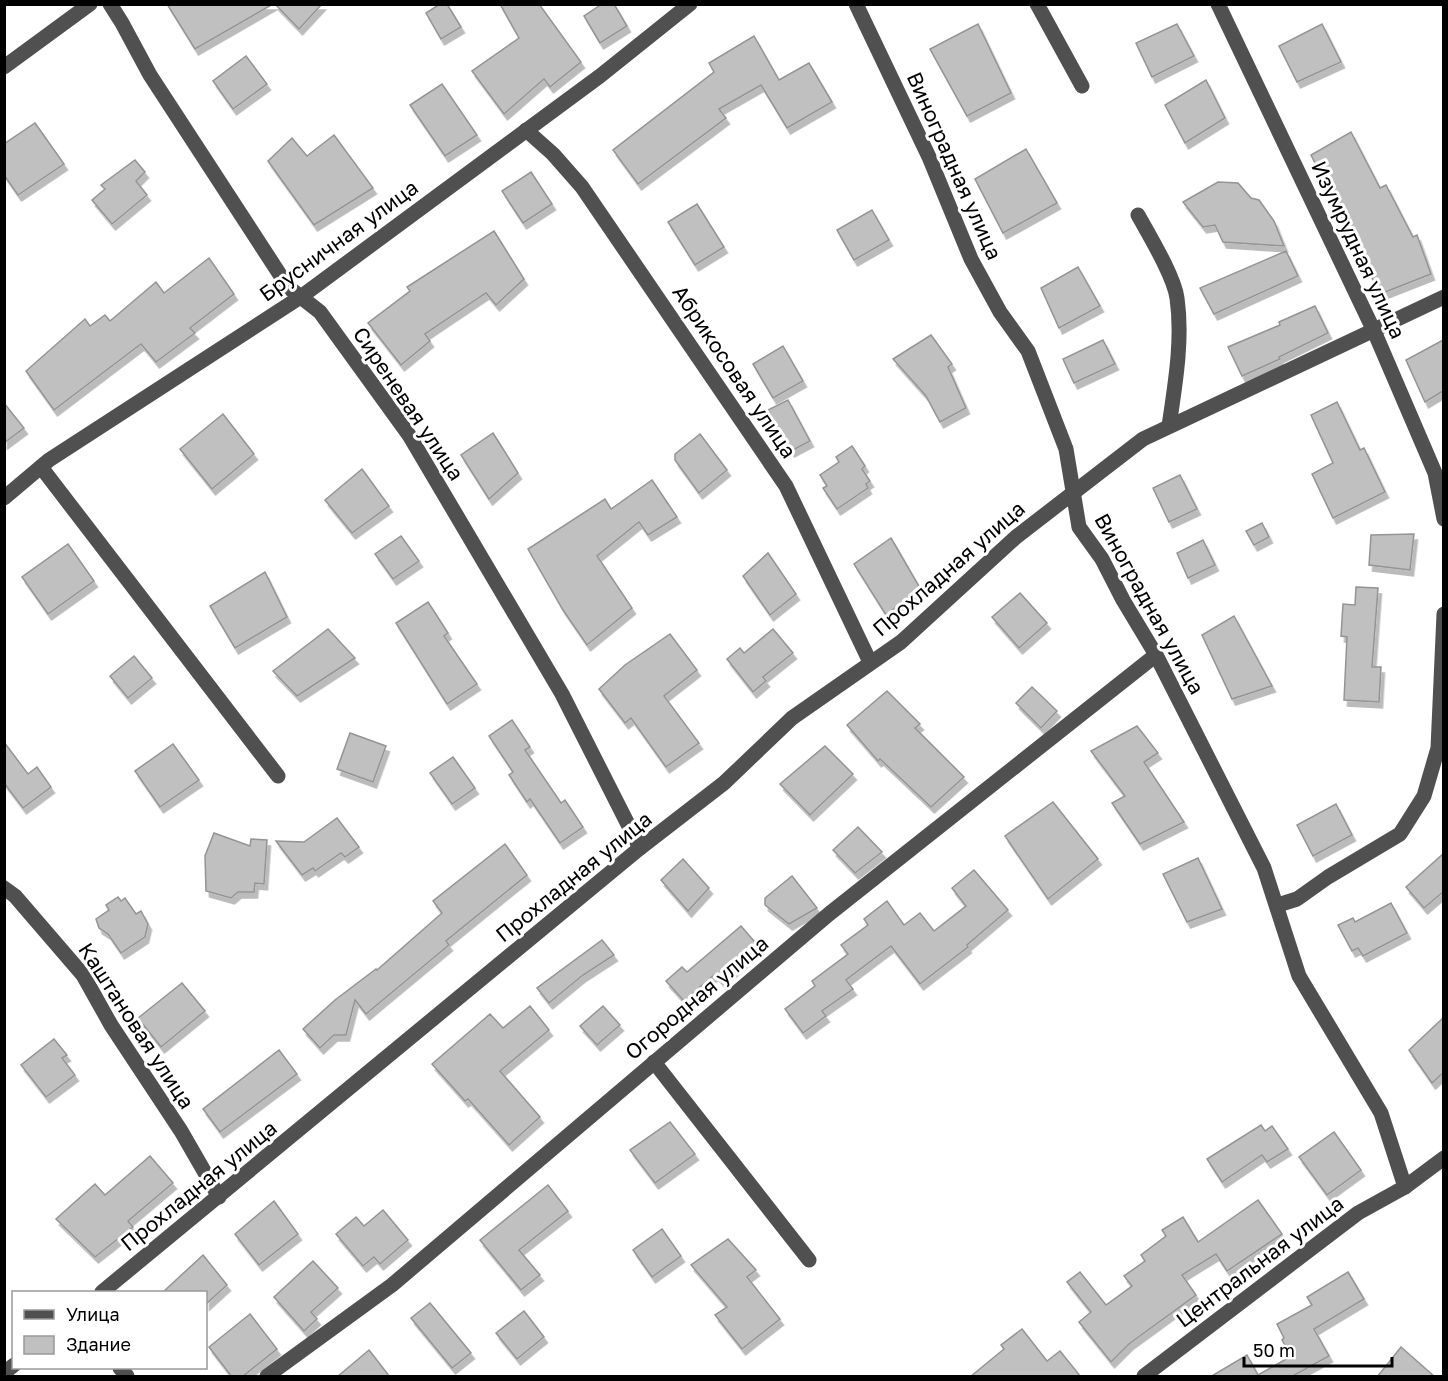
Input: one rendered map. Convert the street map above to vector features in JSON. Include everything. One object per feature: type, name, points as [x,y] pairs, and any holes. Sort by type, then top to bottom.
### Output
[{"type":"street","points":[[4,66],[90,4]]},
{"type":"street","name":"Сиреневая улица","points":[[110,4],[150,75],[288,287],[320,312],[409,435],[562,694],[639,848]]},
{"type":"street","name":"Брусничная улица","points":[[4,498],[41,467],[302,296],[526,130],[690,4]]},
{"type":"street","name":"Виноградная улица","points":[[856,4],[929,157],[971,259],[1000,312],[1028,351],[1066,449],[1079,527],[1102,559],[1156,655],[1264,868],[1299,976],[1381,1113],[1405,1187]]},
{"type":"street","points":[[1037,4],[1082,86]]},
{"type":"street","name":"Изумрудная улица","points":[[1218,4],[1374,331],[1435,472],[1443,519]]},
{"type":"street","name":"Абрикосовая улица","points":[[526,130],[553,154],[582,187],[786,486],[870,662]]},
{"type":"street","points":[[1138,215],[1155,246],[1177,296],[1177,371],[1169,426]]},
{"type":"street","name":"Прохладная улица","points":[[104,1291],[639,848],[724,783],[792,718],[901,642],[1016,537],[1143,439],[1443,297]]},
{"type":"street","points":[[41,467],[278,776]]},
{"type":"street","points":[[1278,906],[1298,898],[1328,877],[1400,834],[1424,796],[1438,748],[1443,614]]},
{"type":"street","name":"Огородная улица","points":[[267,1377],[392,1285],[829,914],[1156,655]]},
{"type":"street","name":"Каштановая улица","points":[[4,888],[15,896],[83,975],[219,1197]]},
{"type":"street","points":[[654,1062],[809,1260]]},
{"type":"street","name":"Центральная улица","points":[[1144,1377],[1358,1213],[1405,1187],[1443,1158]]},
{"type":"building","points":[[167,4],[273,4],[195,49]]},
{"type":"building","points":[[275,4],[322,4],[299,29]]},
{"type":"building","points":[[440,4],[447,4],[461,27],[441,39],[426,13]]},
{"type":"building","points":[[500,4],[539,4],[581,62],[550,87],[544,79],[504,114],[472,71],[519,38]]},
{"type":"building","points":[[602,4],[614,4],[627,26],[600,43],[584,16]]},
{"type":"building","points":[[978,24],[1011,93],[967,116],[930,49]]},
{"type":"building","points":[[1177,24],[1194,56],[1152,77],[1136,43]]},
{"type":"building","points":[[1322,24],[1341,62],[1297,82],[1279,46]]},
{"type":"building","points":[[754,36],[779,80],[809,63],[832,102],[787,128],[761,85],[719,109],[726,118],[638,184],[613,150],[714,72],[709,63]]},
{"type":"building","points":[[246,56],[267,84],[233,109],[213,81]]},
{"type":"building","points":[[1206,80],[1225,118],[1185,143],[1165,105]]},
{"type":"building","points":[[442,84],[477,135],[445,156],[410,105]]},
{"type":"building","points":[[35,123],[64,164],[18,195],[4,175],[4,144]]},
{"type":"building","points":[[1351,132],[1380,188],[1386,185],[1413,237],[1417,235],[1431,274],[1380,294],[1311,155]]},
{"type":"building","points":[[334,135],[373,188],[314,225],[268,161],[292,138],[307,156]]},
{"type":"building","points":[[1026,149],[1057,203],[1003,233],[975,179]]},
{"type":"building","points":[[135,160],[145,172],[136,181],[147,195],[112,224],[92,200],[105,189],[101,185]]},
{"type":"building","points":[[531,172],[552,204],[523,223],[502,191]]},
{"type":"building","points":[[1218,182],[1238,183],[1251,198],[1259,200],[1274,221],[1284,246],[1223,242],[1215,225],[1203,227],[1183,202]]},
{"type":"building","points":[[697,204],[724,247],[695,265],[668,222]]},
{"type":"building","points":[[872,210],[889,240],[854,260],[837,230]]},
{"type":"building","points":[[494,231],[524,279],[496,305],[486,293],[425,334],[430,341],[401,365],[368,323],[410,291],[407,287]]},
{"type":"building","points":[[1286,251],[1298,276],[1214,314],[1200,288]]},
{"type":"building","points":[[209,258],[234,294],[190,328],[195,333],[156,362],[141,344],[54,410],[26,371],[85,319],[90,326],[105,315],[110,321],[156,282],[164,293]]},
{"type":"building","points":[[1078,267],[1100,306],[1059,328],[1041,288]]},
{"type":"building","points":[[1315,306],[1328,333],[1242,376],[1228,347],[1280,325],[1279,322]]},
{"type":"building","points":[[931,335],[952,364],[948,367],[966,408],[940,422],[926,396],[893,359]]},
{"type":"building","points":[[1103,340],[1115,364],[1074,383],[1063,359]]},
{"type":"building","points":[[1443,340],[1443,391],[1425,402],[1406,360]]},
{"type":"building","points":[[783,346],[803,381],[773,398],[753,364]]},
{"type":"building","points":[[788,400],[810,441],[791,451],[768,410]]},
{"type":"building","points":[[1337,402],[1360,450],[1364,448],[1385,492],[1333,518],[1312,474],[1333,463],[1311,415]]},
{"type":"building","points":[[4,403],[24,428],[4,443]]},
{"type":"building","points":[[223,414],[254,454],[212,489],[180,449]]},
{"type":"building","points":[[493,433],[518,473],[489,499],[461,455]]},
{"type":"building","points":[[700,434],[727,470],[699,493],[675,460],[675,454]]},
{"type":"building","points":[[852,446],[865,466],[862,469],[870,481],[866,484],[868,488],[837,509],[823,488],[827,486],[820,475],[839,462],[836,457]]},
{"type":"building","points":[[362,469],[389,506],[352,533],[325,500]]},
{"type":"building","points":[[1180,475],[1197,509],[1169,522],[1153,488]]},
{"type":"building","points":[[652,480],[677,517],[648,535],[639,522],[597,556],[632,608],[587,645],[563,610],[528,549],[605,499],[611,509]]},
{"type":"building","points":[[1262,523],[1269,537],[1254,545],[1246,531]]},
{"type":"building","points":[[1414,534],[1410,570],[1369,565],[1371,535]]},
{"type":"building","points":[[401,536],[419,561],[393,579],[375,554]]},
{"type":"building","points":[[891,538],[920,588],[886,615],[854,564]]},
{"type":"building","points":[[1203,540],[1215,565],[1188,578],[1177,553]]},
{"type":"building","points":[[68,544],[94,581],[48,614],[22,577]]},
{"type":"building","points":[[768,553],[796,594],[770,615],[743,576]]},
{"type":"building","points":[[265,572],[287,617],[235,648],[210,606]]},
{"type":"building","points":[[1356,587],[1378,588],[1372,667],[1381,667],[1379,702],[1344,700],[1347,637],[1341,636],[1343,604],[1355,605]]},
{"type":"building","points":[[1020,593],[1047,623],[1019,648],[992,617]]},
{"type":"building","points":[[428,602],[448,633],[444,636],[477,684],[447,704],[396,623]]},
{"type":"building","points":[[1234,616],[1272,686],[1232,699],[1202,635]]},
{"type":"building","points":[[328,629],[355,658],[297,696],[273,671]]},
{"type":"building","points":[[773,629],[793,653],[763,677],[766,681],[753,692],[727,659],[740,648],[744,653]]},
{"type":"building","points":[[670,634],[697,670],[664,696],[699,743],[666,767],[631,718],[625,723],[599,689],[625,665]]},
{"type":"building","points":[[134,656],[152,678],[128,698],[110,676]]},
{"type":"building","points":[[1032,687],[1057,711],[1041,728],[1016,703]]},
{"type":"building","points":[[887,691],[920,724],[915,728],[964,777],[931,807],[880,759],[878,761],[847,725]]},
{"type":"building","points":[[512,720],[530,747],[525,750],[561,803],[565,800],[583,827],[560,843],[530,799],[527,802],[509,775],[513,772],[489,736]]},
{"type":"building","points":[[1137,726],[1158,753],[1144,762],[1184,822],[1140,844],[1112,803],[1125,796],[1091,751]]},
{"type":"building","points":[[350,733],[386,746],[373,782],[337,769]]},
{"type":"building","points":[[4,742],[28,774],[37,767],[51,787],[23,808],[4,783]]},
{"type":"building","points":[[173,744],[199,780],[160,807],[135,771]]},
{"type":"building","points":[[825,746],[853,774],[810,815],[780,784]]},
{"type":"building","points":[[453,757],[475,788],[452,804],[430,773]]},
{"type":"building","points":[[1053,802],[1098,859],[1048,899],[1005,836]]},
{"type":"building","points":[[1336,804],[1352,835],[1313,856],[1297,825]]},
{"type":"building","points":[[337,818],[359,847],[345,857],[341,853],[315,871],[313,868],[302,875],[276,841],[304,842]]},
{"type":"building","points":[[858,827],[882,852],[855,873],[833,850]]},
{"type":"building","points":[[214,833],[250,846],[251,839],[267,840],[264,884],[255,883],[254,892],[238,892],[231,898],[206,891],[205,856]]},
{"type":"building","points":[[505,844],[527,875],[446,941],[449,945],[366,1014],[355,1000],[346,1035],[334,1035],[320,1048],[303,1029],[335,1000],[377,970],[442,913],[433,901]]},
{"type":"building","points":[[1443,854],[1443,892],[1424,908],[1406,887]]},
{"type":"building","points":[[1198,858],[1222,909],[1187,922],[1163,874]]},
{"type":"building","points":[[683,859],[709,888],[688,911],[661,880]]},
{"type":"building","points":[[974,870],[1008,910],[967,945],[968,947],[920,984],[891,946],[846,980],[853,989],[822,1011],[826,1016],[803,1033],[785,1009],[815,986],[812,981],[848,954],[841,945],[868,925],[864,919],[887,901],[904,925],[920,913],[934,931],[966,906],[952,888]]},
{"type":"building","points":[[792,876],[817,908],[789,924],[765,905],[765,898]]},
{"type":"building","points":[[118,897],[121,901],[125,898],[136,914],[141,911],[148,924],[145,937],[121,953],[108,934],[99,928],[96,919],[109,910],[106,905]]},
{"type":"building","points":[[1391,903],[1407,933],[1363,956],[1358,948],[1352,951],[1338,925],[1353,918],[1355,922]]},
{"type":"building","points":[[741,926],[760,948],[721,981],[715,974],[684,1001],[666,981],[682,967],[687,972]]},
{"type":"building","points":[[602,940],[614,955],[583,975],[549,1003],[537,988]]},
{"type":"building","points":[[182,983],[205,1011],[161,1047],[138,1018]]},
{"type":"building","points":[[530,1006],[549,1030],[500,1071],[540,1117],[509,1145],[468,1099],[465,1101],[432,1064],[490,1014],[503,1028]]},
{"type":"building","points":[[603,1006],[620,1025],[597,1045],[580,1026]]},
{"type":"building","points":[[1443,1018],[1443,1073],[1432,1083],[1409,1050]]},
{"type":"building","points":[[54,1039],[67,1055],[62,1058],[75,1075],[46,1097],[21,1065]]},
{"type":"building","points":[[279,1050],[297,1074],[220,1132],[203,1109]]},
{"type":"building","points":[[670,1122],[695,1154],[655,1183],[630,1150]]},
{"type":"building","points":[[1261,1125],[1265,1131],[1272,1126],[1288,1149],[1267,1162],[1262,1155],[1222,1182],[1207,1159]]},
{"type":"building","points":[[1334,1132],[1361,1170],[1327,1195],[1299,1157]]},
{"type":"building","points":[[150,1156],[173,1183],[128,1221],[133,1227],[95,1257],[56,1219],[95,1184],[105,1195]]},
{"type":"building","points":[[548,1185],[568,1211],[519,1250],[540,1275],[521,1290],[480,1240]]},
{"type":"building","points":[[1258,1200],[1282,1234],[1227,1271],[1216,1254],[1182,1275],[1196,1295],[1129,1344],[1111,1362],[1079,1322],[1091,1312],[1067,1282],[1080,1272],[1106,1305],[1132,1286],[1124,1276],[1145,1261],[1141,1255],[1166,1236],[1162,1230],[1183,1217],[1198,1242]]},
{"type":"building","points":[[274,1201],[298,1234],[259,1265],[235,1234]]},
{"type":"building","points":[[383,1210],[408,1240],[380,1264],[374,1257],[363,1266],[336,1234],[356,1217],[364,1226]]},
{"type":"building","points":[[662,1229],[681,1256],[652,1277],[633,1250]]},
{"type":"building","points":[[728,1239],[756,1270],[747,1277],[780,1319],[742,1349],[715,1315],[727,1307],[691,1265]]},
{"type":"building","points":[[203,1255],[227,1285],[207,1303],[207,1291],[164,1291]]},
{"type":"building","points":[[313,1261],[338,1288],[311,1312],[317,1319],[304,1331],[274,1297]]},
{"type":"building","points":[[1348,1272],[1364,1299],[1314,1329],[1329,1356],[1291,1377],[1210,1377],[1247,1355],[1258,1375],[1288,1358],[1285,1353],[1288,1351],[1282,1340],[1284,1338],[1277,1324],[1312,1305],[1307,1297]]},
{"type":"building","points":[[430,1303],[471,1353],[452,1368],[411,1318]]},
{"type":"building","points":[[524,1311],[544,1337],[517,1359],[496,1333]]},
{"type":"building","points":[[250,1314],[277,1349],[242,1377],[232,1377],[209,1347]]},
{"type":"building","points":[[1022,1329],[1047,1361],[1060,1351],[1081,1377],[970,1377],[1004,1349],[1001,1345]]},
{"type":"building","points":[[1401,1347],[1435,1377],[1377,1377]]},
{"type":"building","points":[[369,1350],[390,1377],[337,1377]]}]
